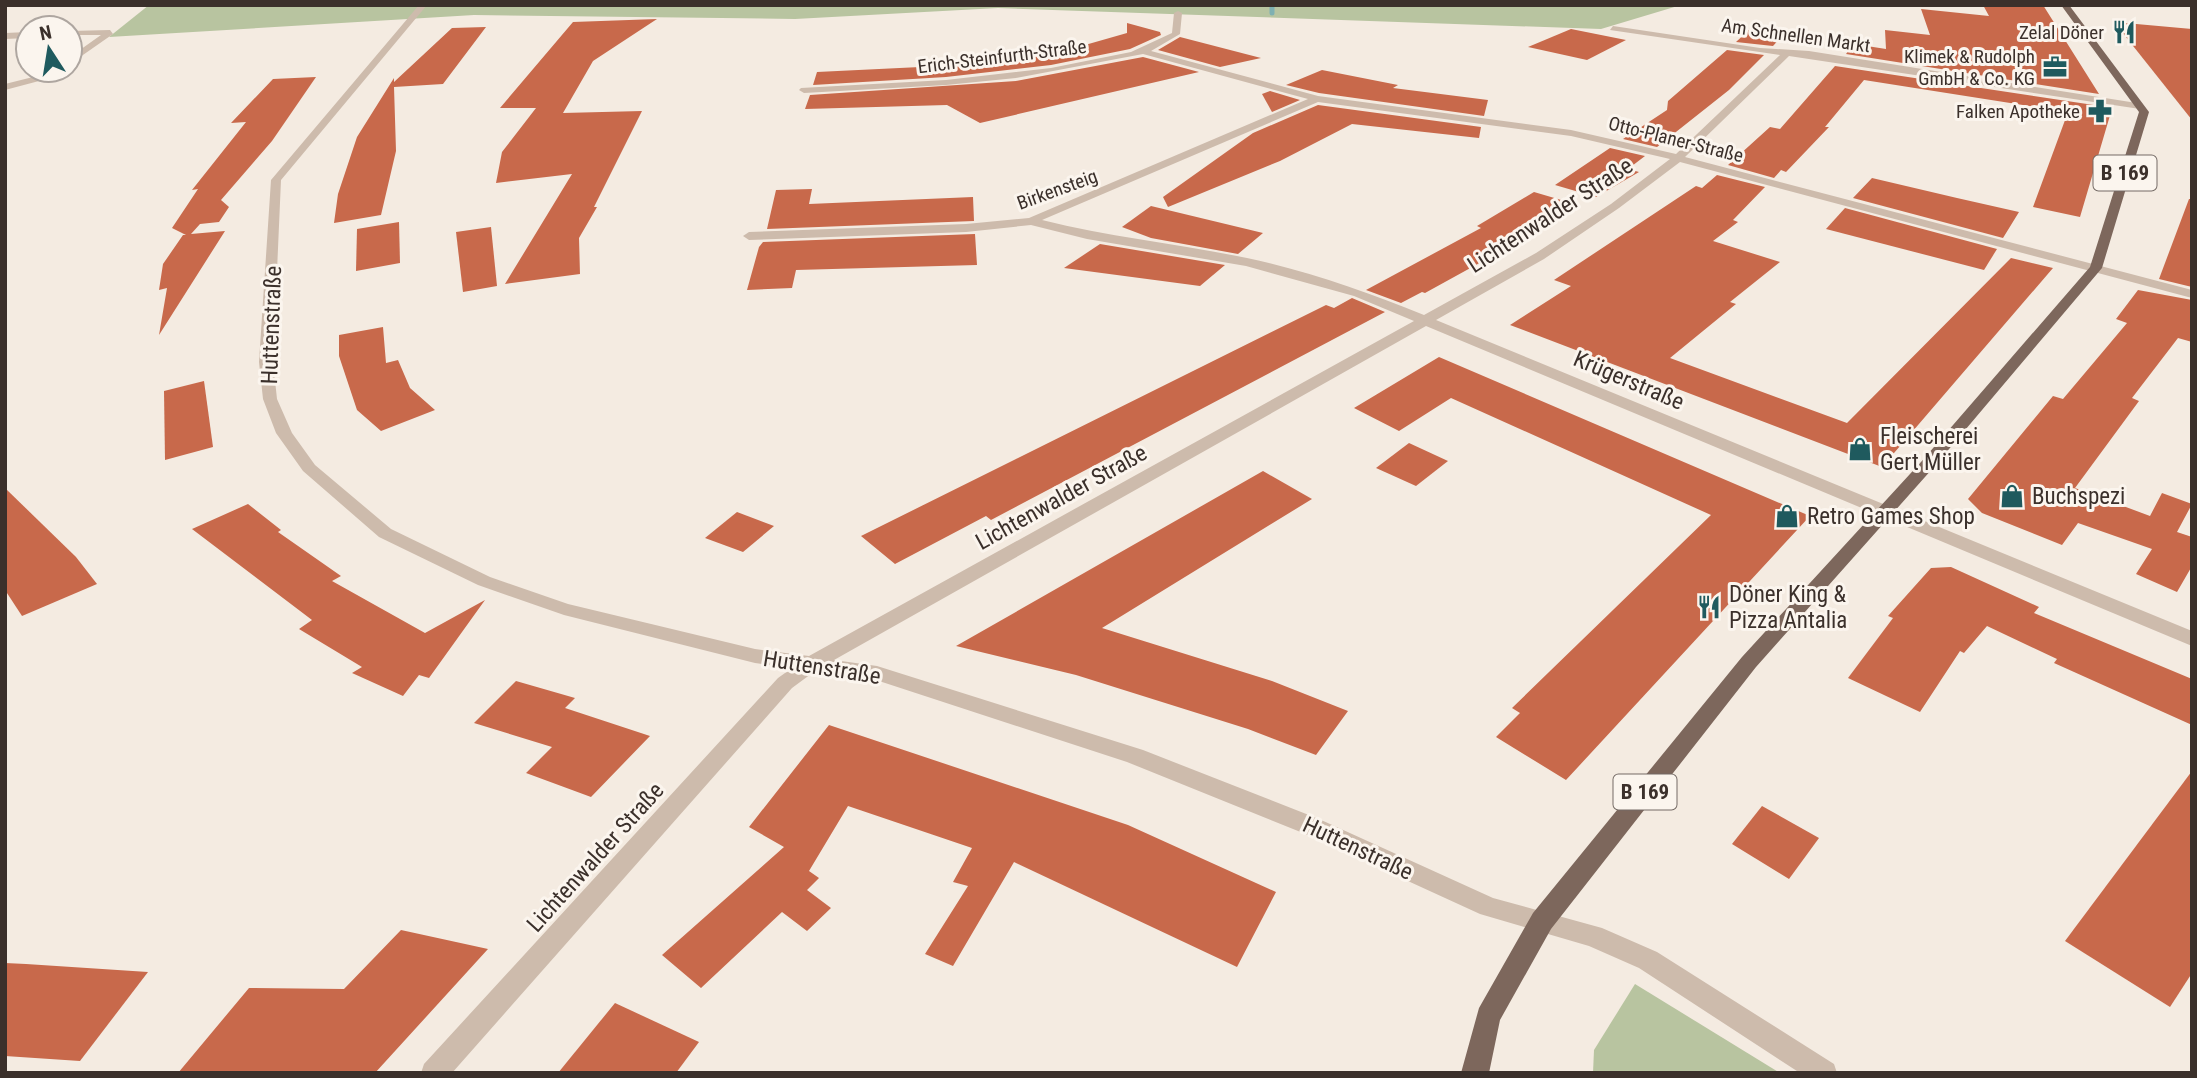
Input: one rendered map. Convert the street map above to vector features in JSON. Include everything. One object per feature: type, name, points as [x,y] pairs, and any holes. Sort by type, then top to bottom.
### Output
[{"type":"main road","points":[[2064,5],[2140,106]]},
{"type":"main road","name":"B 169","points":[[1475,1073],[1488,1017],[1542,921],[1749,662],[1886,511],[2096,268],[2144,112],[2140,106]]},
{"type":"street","name":"Huttenstraße","points":[[424,5],[276,180],[266,362],[270,399],[284,433],[309,468],[385,533],[484,581],[564,609],[755,656],[877,673],[1136,757],[1311,826],[1489,907],[1592,936],[1648,960],[1824,1073]]},
{"type":"street","name":"Erich-Steinfurth-Straße","points":[[804,90],[947,84],[1046,72],[1146,52],[1177,34],[1178,13]]},
{"type":"street","name":"Am Schnellen Markt","points":[[1613,28],[1666,33],[1786,54],[1809,54],[2140,106]]},
{"type":"street","points":[[84,33],[110,33],[84,51]]},
{"type":"street","name":"Otto-Planer-Straße","points":[[1146,52],[1317,99],[1571,133],[1678,158],[2192,294]]},
{"type":"street","name":"Lichtenwalder Straße","points":[[434,1073],[785,683],[813,663],[1540,256],[1615,206],[1678,158],[1786,54]]},
{"type":"street","name":"Birkensteig","points":[[749,236],[966,228],[1031,221],[1317,99]]},
{"type":"street","name":"Krügerstraße","points":[[1031,221],[1087,235],[1279,270],[1359,293],[2192,639]]},
{"type":"green space","points":[[149,5],[1681,5],[1601,29],[998,8],[795,19],[474,15],[109,37]]},
{"type":"green space","points":[[1635,984],[1780,1073],[1593,1073],[1594,1050]]},
{"type":"building","points":[[1983,5],[2043,5],[2099,94],[1846,54],[1854,44],[1886,49],[1885,30],[1930,35],[1921,9],[1989,16]]},
{"type":"building","points":[[657,19],[593,61],[563,113],[642,111],[594,207],[597,207],[579,238],[580,274],[505,284],[572,174],[496,183],[502,152],[536,108],[500,108],[573,22]]},
{"type":"building","points":[[2114,22],[2192,29],[2192,120]]},
{"type":"building","points":[[1127,23],[1160,32],[1161,35],[1130,49],[1051,65],[946,77],[813,85],[817,72],[941,66],[938,62],[1053,49],[1057,53],[1127,33]]},
{"type":"building","points":[[486,27],[443,84],[394,87],[396,151],[381,215],[334,223],[338,194],[357,137],[394,78],[394,82],[452,28]]},
{"type":"building","points":[[1571,29],[1626,40],[1587,60],[1528,47]]},
{"type":"building","points":[[1749,30],[1783,35],[1773,46],[1736,42]]},
{"type":"building","points":[[1180,37],[1261,58],[1220,67],[1158,50]]},
{"type":"building","points":[[1727,50],[1764,55],[1729,90],[1657,147],[1623,139],[1667,110],[1668,101]]},
{"type":"building","points":[[1143,57],[1199,72],[980,123],[947,105],[805,109],[810,95],[1016,81]]},
{"type":"building","points":[[1835,66],[2107,107],[2111,112],[2080,217],[2033,207],[2068,112],[1864,80],[1825,127],[1829,127],[1786,172],[1781,170],[1774,178],[1728,165],[1770,127],[1780,129]]},
{"type":"building","points":[[1322,70],[1398,85],[1393,88],[1488,100],[1484,116],[1319,93],[1286,85]]},
{"type":"building","points":[[316,77],[272,141],[221,200],[229,207],[219,222],[200,224],[191,234],[225,231],[159,335],[167,288],[159,290],[163,264],[183,235],[186,235],[172,228],[198,189],[192,190],[246,122],[231,123],[273,79]]},
{"type":"building","points":[[1270,91],[1300,100],[1272,112],[1262,94]]},
{"type":"building","points":[[1318,105],[1481,127],[1479,138],[1352,124],[1280,161],[1168,207],[1163,197],[1253,133]]},
{"type":"building","points":[[1610,148],[1645,156],[1628,169],[1639,172],[1596,197],[1555,185]]},
{"type":"building","points":[[1717,175],[1765,187],[1733,220],[1738,222],[1713,241],[1780,262],[1730,302],[1736,304],[1670,358],[1847,423],[2011,258],[2053,268],[1882,467],[1510,325],[1571,286],[1554,280],[1696,186],[1702,188]]},
{"type":"building","points":[[1872,178],[2019,212],[2003,238],[1853,198]]},
{"type":"building","points":[[812,189],[809,204],[973,197],[974,221],[767,229],[776,190]]},
{"type":"building","points":[[1534,192],[1568,202],[1488,252],[1494,255],[1425,293],[1401,303],[1366,290],[1481,228],[1477,226]]},
{"type":"building","points":[[2189,199],[2192,199],[2192,287],[2159,279]]},
{"type":"building","points":[[1151,206],[1263,233],[1238,254],[1151,238],[1122,227]]},
{"type":"building","points":[[1845,208],[1997,249],[1984,270],[1826,229]]},
{"type":"building","points":[[399,222],[400,263],[356,271],[357,229]]},
{"type":"building","points":[[491,227],[497,286],[463,292],[456,232]]},
{"type":"building","points":[[975,234],[977,265],[796,270],[792,288],[747,290],[759,247],[763,242]]},
{"type":"building","points":[[1100,244],[1225,265],[1200,286],[1064,268]]},
{"type":"building","points":[[2138,290],[2192,300],[2192,342],[2178,338],[2132,398],[2139,401],[2075,488],[2150,516],[2162,493],[2192,504],[2177,532],[2192,537],[2192,566],[2177,592],[2136,574],[2152,549],[2078,523],[2062,545],[1982,513],[1968,499],[2053,396],[2063,399],[2127,323],[2116,319]]},
{"type":"building","points":[[1352,298],[1385,312],[991,520],[986,516],[895,564],[861,536],[1326,305],[1334,308]]},
{"type":"building","points":[[383,327],[386,363],[398,360],[410,388],[435,410],[381,431],[357,410],[339,356],[339,335]]},
{"type":"building","points":[[1439,357],[1810,516],[1566,780],[1496,737],[1520,713],[1512,708],[1711,515],[1451,398],[1399,431],[1354,408]]},
{"type":"building","points":[[204,381],[213,447],[165,460],[164,391]]},
{"type":"building","points":[[1409,443],[1448,461],[1416,486],[1376,468]]},
{"type":"building","points":[[1263,471],[1312,499],[1102,628],[1272,681],[1348,711],[1316,755],[1248,729],[1076,675],[956,646]]},
{"type":"building","points":[[5,488],[76,557],[97,584],[22,616],[5,590]]},
{"type":"building","points":[[248,504],[281,530],[278,532],[341,576],[332,581],[425,633],[485,600],[429,678],[419,675],[403,696],[352,673],[362,667],[299,629],[312,620],[192,529]]},
{"type":"building","points":[[737,512],[774,526],[743,552],[705,538]]},
{"type":"building","points":[[1951,567],[2039,607],[2034,613],[2192,679],[2192,725],[2054,663],[2057,659],[1987,626],[1964,653],[1960,651],[1920,712],[1848,678],[1893,618],[1888,616],[1931,568]]},
{"type":"building","points":[[516,681],[575,698],[565,708],[650,736],[591,797],[526,773],[552,747],[474,723]]},
{"type":"building","points":[[829,725],[1128,825],[1276,892],[1237,967],[1014,862],[953,966],[925,954],[968,886],[953,882],[972,848],[848,806],[809,871],[819,878],[807,890],[831,908],[807,931],[782,912],[701,988],[662,955],[784,847],[749,827]]},
{"type":"building","points":[[2192,771],[2192,973],[2170,1007],[2065,941]]},
{"type":"building","points":[[1762,806],[1819,838],[1789,879],[1732,844]]},
{"type":"building","points":[[401,930],[488,949],[375,1073],[178,1073],[249,988],[344,989]]},
{"type":"building","points":[[5,963],[148,972],[80,1061],[5,1056]]},
{"type":"building","points":[[615,1003],[699,1042],[676,1073],[558,1073]]},
{"type":"waterway","points":[[1272,5],[1272,13]]},
{"type":"place","name":"Zelal Döner","points":[[2124,32]]},
{"type":"place","name":"Klimek & Rudolph GmbH & Co. KG","points":[[2055,67]]},
{"type":"place","name":"Falken Apotheke","points":[[2100,111]]},
{"type":"place","name":"Fleischerei Gert Müller","points":[[1860,449]]},
{"type":"place","name":"Buchspezi","points":[[2012,496]]},
{"type":"place","name":"Retro Games Shop","points":[[1787,516]]},
{"type":"place","name":"Döner King & Pizza Antalia","points":[[1709,607]]}]
